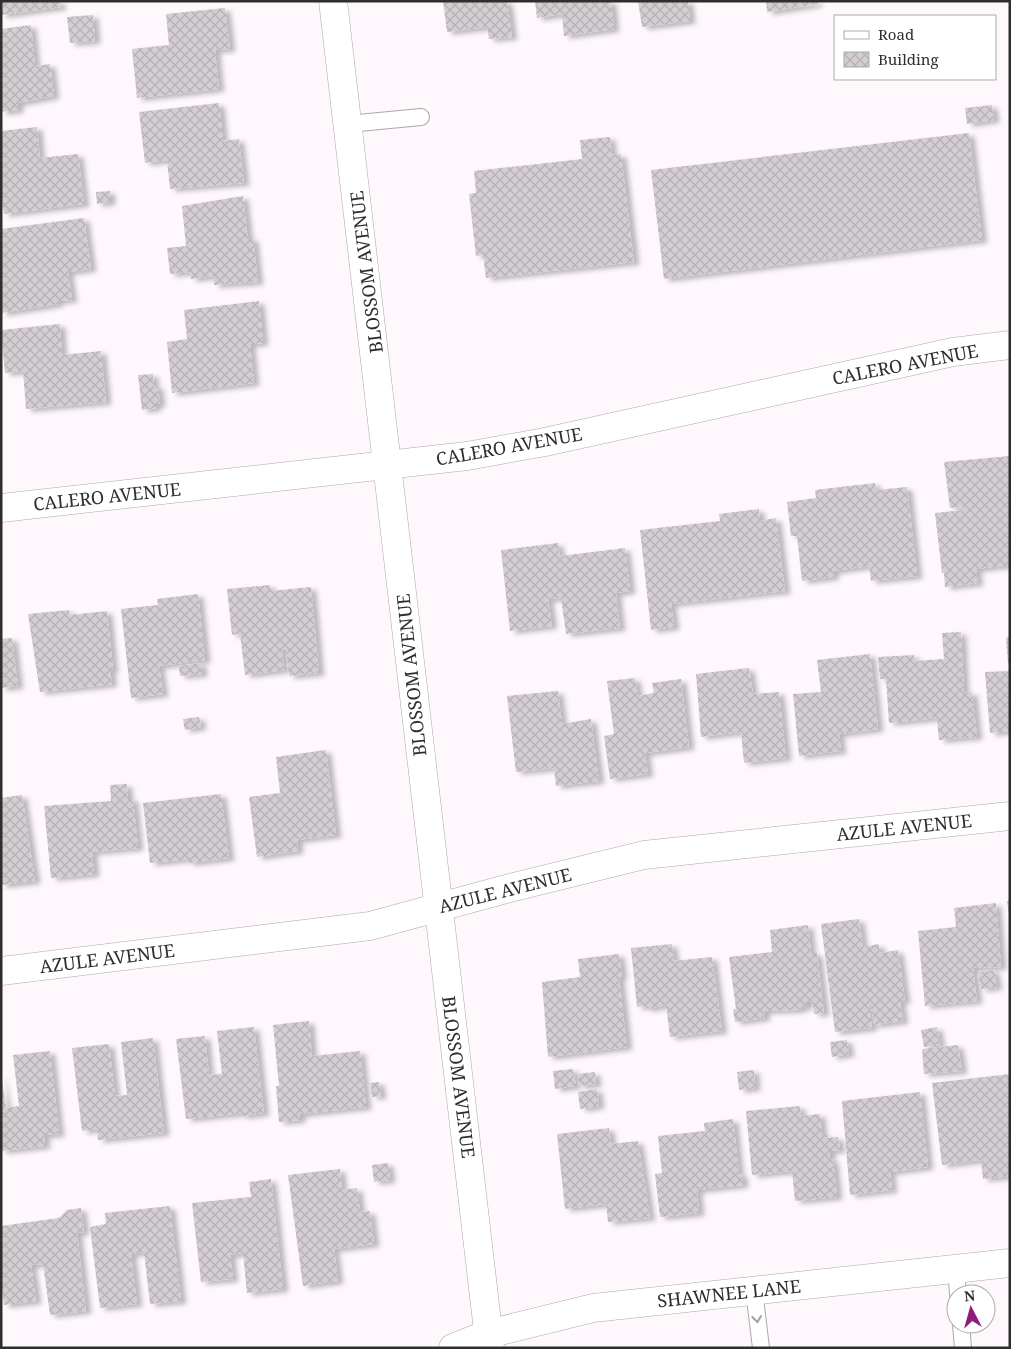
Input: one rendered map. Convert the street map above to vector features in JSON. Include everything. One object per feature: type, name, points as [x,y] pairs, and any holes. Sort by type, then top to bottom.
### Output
[{"type":"street","name":"BLOSSOM AVENUE","points":[[333,1],[489,1341]]},
{"type":"street","name":"CALERO AVENUE","points":[[1,508],[466,456],[545,442],[953,352],[1010,346]]},
{"type":"street","name":"AZULE AVENUE","points":[[1,971],[370,926],[644,855],[1010,816]]},
{"type":"street","name":"SHAWNEE LANE","points":[[453,1348],[489,1341],[593,1308],[754,1290],[957,1281],[1010,1263]]},
{"type":"lane","points":[[348,124],[421,117]]},
{"type":"lane","points":[[754,1290],[761,1348]]},
{"type":"lane","points":[[962,1334],[963,1348]]},
{"type":"building","points":[[1,1],[60,1],[61,7],[1,15]]},
{"type":"building","points":[[443,1],[507,1],[512,37],[489,39],[487,27],[447,32]]},
{"type":"building","points":[[535,1],[611,1],[614,29],[564,36],[562,14],[537,18]]},
{"type":"building","points":[[638,1],[688,1],[690,21],[642,27]]},
{"type":"building","points":[[766,1],[817,1],[817,4],[767,12]]},
{"type":"building","points":[[225,8],[230,49],[215,50],[219,89],[137,98],[132,49],[169,45],[166,14]]},
{"type":"building","points":[[93,15],[95,41],[70,43],[67,17]]},
{"type":"building","points":[[31,25],[35,66],[50,64],[54,96],[18,103],[18,110],[1,112],[1,29]]},
{"type":"building","points":[[219,103],[223,141],[239,139],[244,183],[170,189],[167,160],[145,163],[139,112]]},
{"type":"building","points":[[992,105],[994,120],[967,124],[965,108]]},
{"type":"building","points":[[37,127],[40,158],[78,154],[84,204],[4,214],[1,193],[1,131]]},
{"type":"building","points":[[969,133],[982,240],[664,279],[651,170]]},
{"type":"building","points":[[610,137],[612,155],[621,154],[634,262],[486,278],[483,255],[476,256],[469,194],[476,193],[474,171],[582,159],[580,140]]},
{"type":"building","points":[[110,191],[110,202],[97,204],[96,192]]},
{"type":"building","points":[[243,196],[248,239],[253,238],[258,282],[214,285],[214,276],[191,279],[190,272],[170,274],[167,248],[186,246],[182,206]]},
{"type":"building","points":[[84,218],[91,269],[68,272],[72,300],[57,301],[58,304],[1,313],[1,229]]},
{"type":"building","points":[[259,301],[263,343],[250,344],[254,383],[172,393],[167,342],[187,339],[184,310]]},
{"type":"building","points":[[60,324],[62,355],[101,351],[106,402],[26,409],[23,371],[5,373],[1,330]]},
{"type":"building","points":[[153,374],[154,387],[158,386],[160,404],[156,404],[156,408],[142,410],[138,375]]},
{"type":"building","points":[[1010,456],[1010,565],[976,569],[978,583],[945,587],[935,513],[964,510],[964,507],[950,508],[944,462]]},
{"type":"building","points":[[875,483],[876,490],[907,487],[917,576],[871,581],[869,566],[833,571],[834,577],[802,581],[797,536],[791,536],[787,502],[816,498],[815,490]]},
{"type":"building","points":[[759,509],[760,521],[776,518],[785,591],[671,604],[674,627],[651,630],[640,530],[720,521],[719,514]]},
{"type":"building","points":[[558,543],[560,556],[625,548],[630,591],[616,593],[620,628],[566,634],[561,598],[548,599],[552,626],[510,631],[501,550]]},
{"type":"building","points":[[270,585],[271,591],[311,587],[319,673],[289,676],[286,650],[282,650],[284,670],[245,675],[240,634],[232,635],[227,589]]},
{"type":"building","points":[[198,594],[205,660],[159,666],[163,694],[131,698],[121,609],[158,605],[157,599]]},
{"type":"building","points":[[69,610],[70,615],[107,611],[113,670],[110,670],[112,684],[40,692],[28,614]]},
{"type":"building","points":[[961,632],[964,693],[972,692],[977,737],[939,740],[937,718],[889,723],[886,679],[880,679],[878,657],[914,655],[914,661],[944,659],[942,633]]},
{"type":"building","points":[[1010,637],[1010,663],[1008,663],[1006,638]]},
{"type":"building","points":[[12,638],[18,686],[1,688],[1,639]]},
{"type":"building","points":[[870,654],[878,729],[839,734],[841,751],[799,756],[793,694],[821,692],[817,660]]},
{"type":"building","points":[[201,663],[202,674],[180,676],[179,666]]},
{"type":"building","points":[[749,668],[753,694],[779,692],[786,758],[744,763],[741,732],[701,737],[696,674]]},
{"type":"building","points":[[1010,671],[1010,731],[990,733],[985,672]]},
{"type":"building","points":[[635,678],[638,696],[654,693],[652,683],[681,679],[689,747],[645,753],[648,774],[610,779],[604,736],[614,734],[607,681]]},
{"type":"building","points":[[558,691],[562,724],[591,719],[599,781],[556,786],[554,768],[516,772],[507,696]]},
{"type":"building","points":[[199,717],[201,727],[185,730],[183,719]]},
{"type":"building","points":[[326,750],[336,835],[297,840],[298,851],[257,857],[249,797],[280,793],[276,757]]},
{"type":"building","points":[[127,784],[128,799],[133,799],[138,848],[92,852],[94,874],[51,878],[44,806],[111,801],[110,785]]},
{"type":"building","points":[[221,794],[229,858],[189,863],[188,859],[150,863],[143,803]]},
{"type":"building","points":[[22,795],[35,881],[1,885],[1,798]]},
{"type":"building","points":[[1007,901],[1010,901],[1009,915]]},
{"type":"building","points":[[996,903],[1001,967],[973,968],[977,1001],[925,1006],[918,931],[956,927],[954,908]]},
{"type":"building","points":[[859,919],[863,947],[879,944],[880,953],[898,950],[905,1001],[900,1001],[903,1021],[874,1025],[871,1005],[869,1005],[872,1028],[835,1032],[821,924]]},
{"type":"building","points":[[808,925],[811,953],[817,953],[824,1013],[814,1014],[812,1001],[807,1002],[807,1006],[797,1010],[764,1011],[765,1018],[735,1022],[733,1009],[736,1009],[729,957],[772,952],[770,930]]},
{"type":"building","points":[[672,944],[674,961],[712,957],[722,1031],[670,1037],[666,1005],[647,1009],[646,1006],[637,1007],[631,948]]},
{"type":"building","points":[[619,954],[622,977],[619,977],[627,1047],[548,1057],[542,982],[580,977],[578,959]]},
{"type":"building","points":[[994,970],[997,987],[981,989],[978,972]]},
{"type":"building","points":[[309,1021],[312,1056],[360,1051],[366,1107],[300,1114],[300,1120],[279,1122],[276,1086],[279,1086],[273,1025]]},
{"type":"building","points":[[254,1027],[264,1113],[242,1116],[242,1113],[186,1119],[176,1039],[205,1036],[209,1075],[222,1074],[217,1031]]},
{"type":"building","points":[[937,1027],[940,1045],[924,1047],[921,1030]]},
{"type":"building","points":[[153,1038],[164,1133],[98,1140],[97,1129],[82,1131],[72,1048],[109,1044],[115,1096],[127,1095],[121,1042]]},
{"type":"building","points":[[847,1040],[849,1054],[832,1057],[830,1042]]},
{"type":"building","points":[[958,1045],[962,1071],[924,1074],[922,1049]]},
{"type":"building","points":[[50,1051],[59,1134],[44,1135],[45,1146],[1,1151],[1,1073],[6,1108],[19,1106],[13,1055]]},
{"type":"building","points":[[573,1069],[576,1086],[555,1089],[553,1071]]},
{"type":"building","points":[[754,1070],[755,1088],[739,1090],[737,1072]]},
{"type":"building","points":[[595,1072],[596,1084],[579,1086],[578,1074]]},
{"type":"building","points":[[1010,1074],[1010,1176],[983,1179],[981,1160],[942,1165],[932,1083]]},
{"type":"building","points":[[379,1082],[381,1096],[372,1097],[370,1083]]},
{"type":"building","points":[[597,1089],[599,1106],[580,1109],[578,1092]]},
{"type":"building","points":[[920,1092],[928,1167],[890,1172],[892,1190],[850,1195],[842,1101]]},
{"type":"building","points":[[800,1106],[801,1116],[820,1114],[822,1135],[827,1135],[827,1138],[838,1137],[840,1150],[830,1151],[830,1160],[833,1159],[837,1197],[795,1201],[792,1171],[752,1175],[746,1111]]},
{"type":"building","points":[[733,1119],[739,1175],[742,1174],[743,1185],[697,1190],[699,1213],[660,1217],[655,1174],[662,1173],[658,1136],[705,1131],[704,1123]]},
{"type":"building","points":[[609,1128],[611,1144],[638,1141],[650,1218],[608,1222],[606,1204],[565,1209],[557,1134]]},
{"type":"building","points":[[388,1163],[390,1180],[374,1182],[372,1165]]},
{"type":"building","points":[[340,1169],[342,1190],[357,1188],[360,1212],[370,1211],[374,1244],[334,1249],[338,1281],[303,1286],[288,1175]]},
{"type":"building","points":[[271,1179],[283,1289],[247,1293],[243,1253],[230,1255],[233,1279],[201,1282],[192,1203],[251,1197],[249,1182]]},
{"type":"building","points":[[170,1206],[181,1301],[150,1304],[144,1252],[131,1254],[137,1304],[100,1308],[90,1227],[106,1224],[105,1213]]},
{"type":"building","points":[[81,1208],[84,1232],[77,1233],[86,1311],[50,1315],[43,1264],[31,1265],[36,1301],[4,1305],[1,1283],[1,1226],[59,1218],[67,1210]]}]
